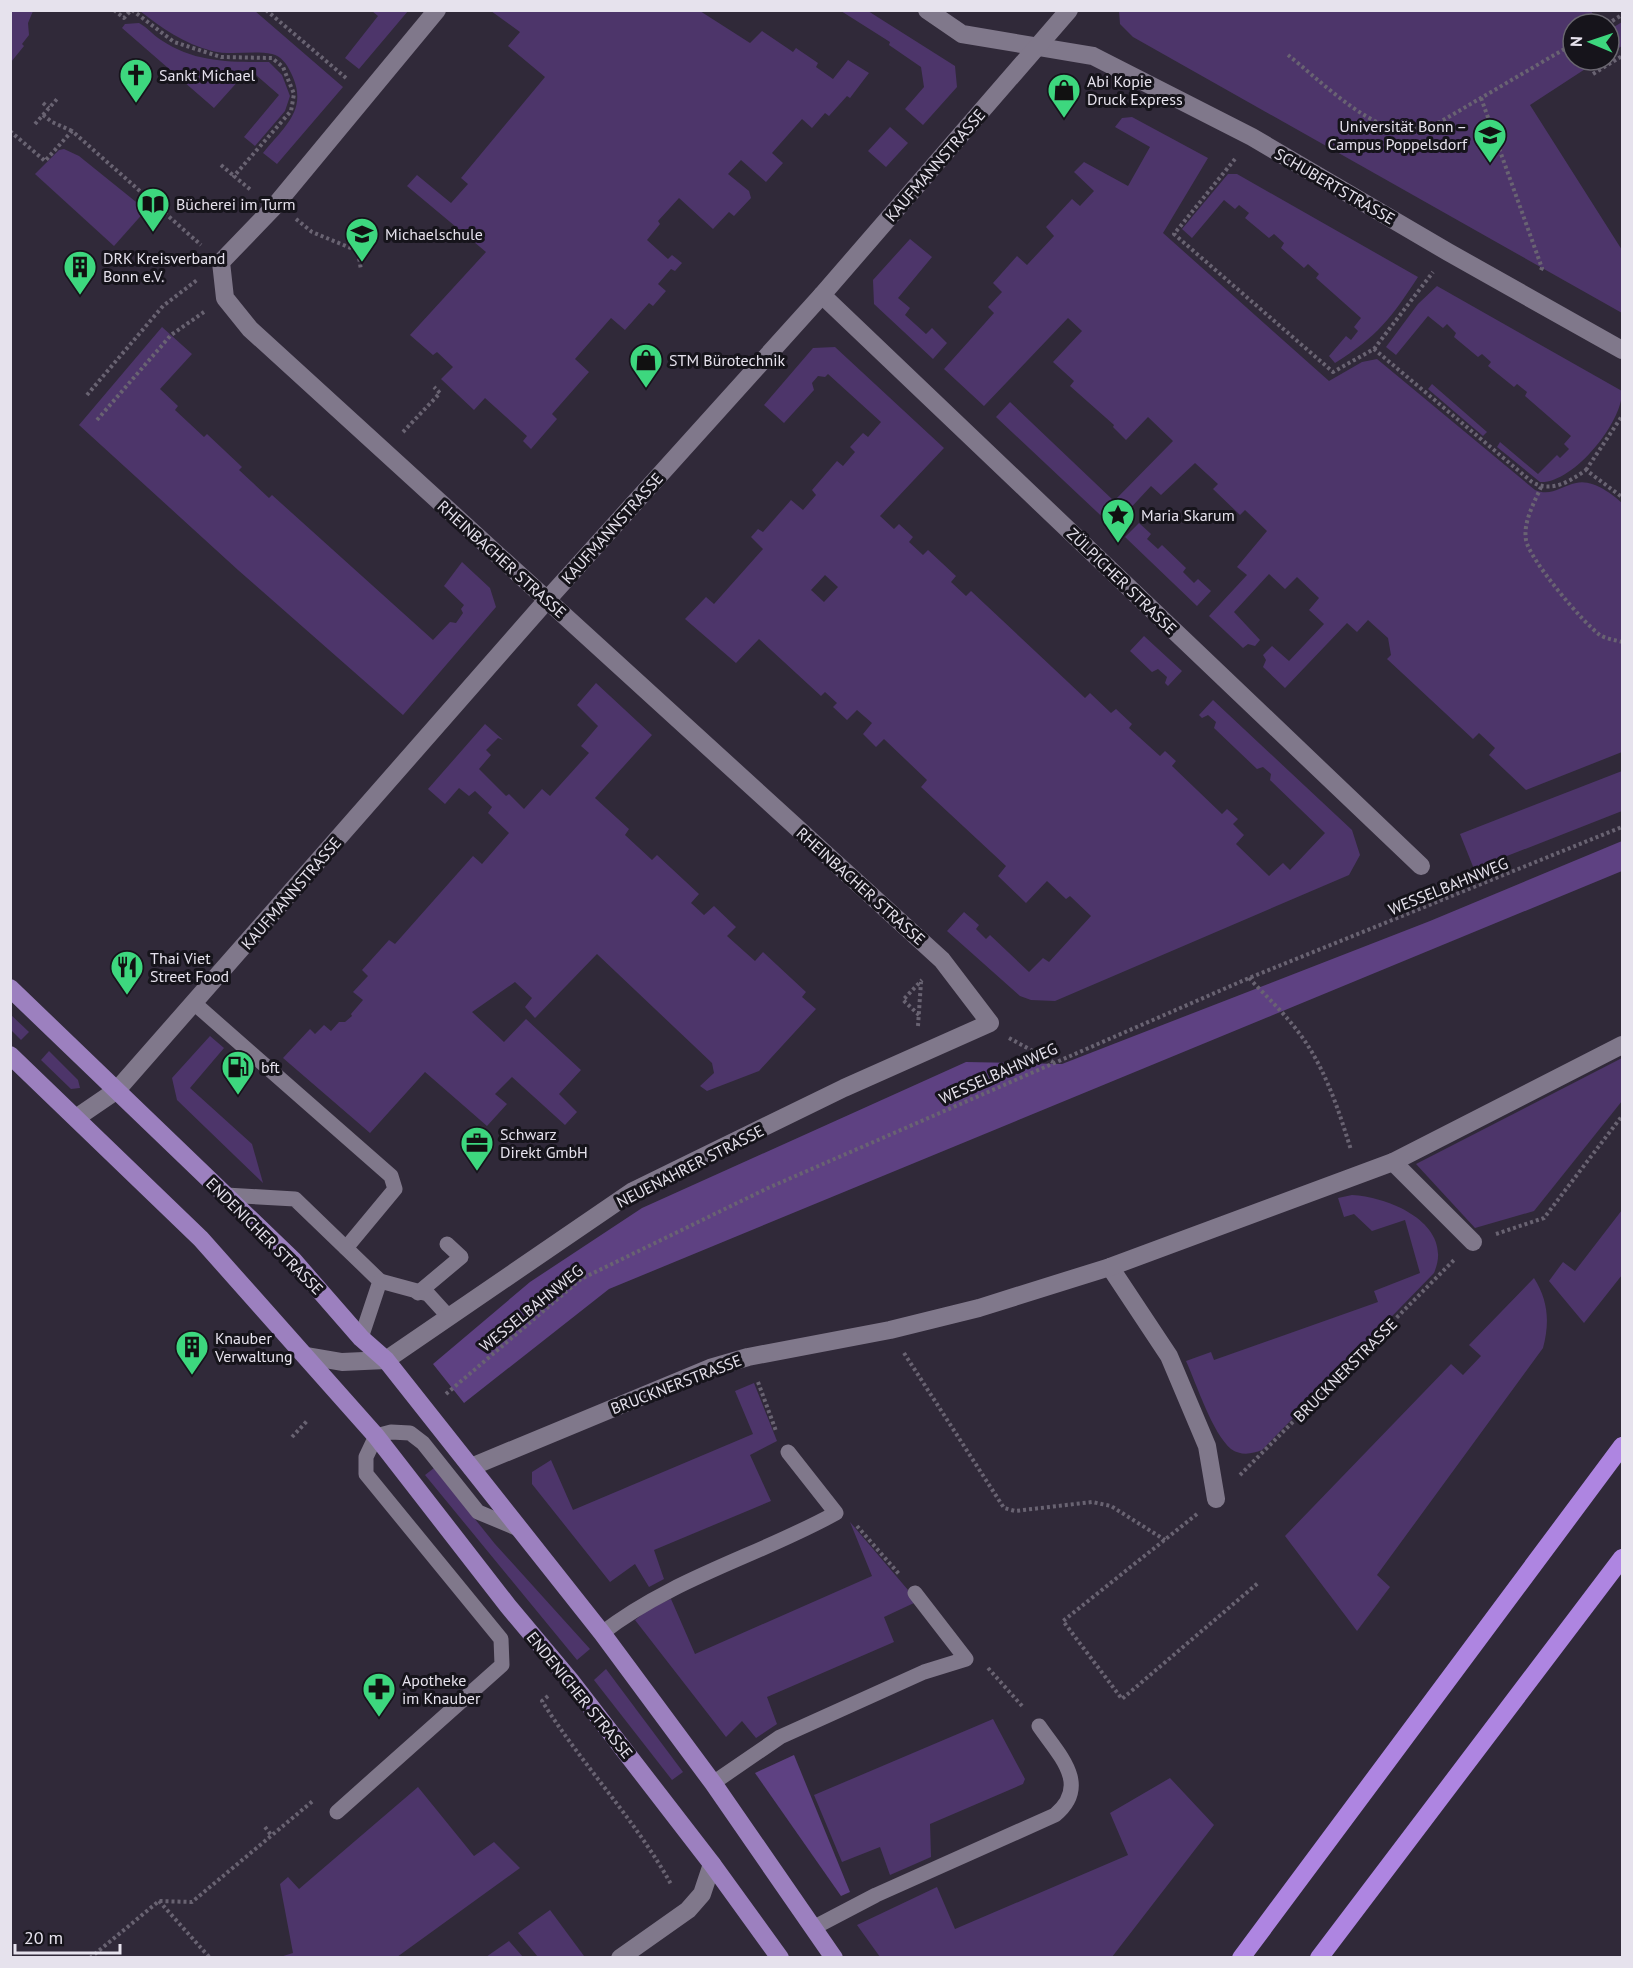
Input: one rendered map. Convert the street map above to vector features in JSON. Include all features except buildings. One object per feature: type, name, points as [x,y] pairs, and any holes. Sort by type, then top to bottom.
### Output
[{"type":"highway","points":[[1241,1958],[1623,1446]]},
{"type":"highway","points":[[1319,1958],[1623,1558]]},
{"type":"main road","name":"ENDENICHER STRASSE","points":[[10,988],[293,1260],[361,1338],[386,1360],[602,1633],[713,1783],[834,1958]]},
{"type":"main road","name":"ENDENICHER STRASSE","points":[[10,1055],[201,1239],[376,1436],[712,1864],[780,1958]]},
{"type":"street","points":[[225,298],[221,262],[273,208],[437,10]]},
{"type":"street","name":"SCHUBERTSTRASSE","points":[[927,10],[962,34],[1094,56],[1252,137],[1448,252],[1623,350]]},
{"type":"street","name":"KAUFMANNSTRASSE","points":[[76,1118],[117,1090],[547,600],[822,295],[1069,10]]},
{"type":"street","name":"ZÜLPICHER STRASSE","points":[[822,295],[1420,866]]},
{"type":"street","name":"RHEINBACHER STRASSE","points":[[225,298],[250,329],[942,960],[990,1023]]},
{"type":"street","name":"NEUENAHRER STRASSE","points":[[386,1360],[633,1191],[844,1088],[990,1023]]},
{"type":"street","name":"BRUCKNERSTRASSE","points":[[471,1467],[710,1368],[748,1357],[890,1330],[979,1308],[1110,1267],[1393,1162],[1623,1045]]},
{"type":"street","points":[[1393,1162],[1473,1242]]},
{"type":"street","points":[[1110,1267],[1169,1356],[1207,1446],[1216,1499]]},
{"type":"street","points":[[307,1356],[342,1362],[386,1360]]},
{"type":"street","points":[[620,1958],[688,1911],[702,1894],[712,1864]]},
{"type":"lane","points":[[194,1004],[391,1176],[395,1198],[346,1248]]},
{"type":"lane","points":[[226,1195],[295,1198],[346,1248],[378,1288],[418,1293],[434,1299],[448,1316]]},
{"type":"lane","points":[[418,1293],[462,1257],[447,1244]]},
{"type":"lane","points":[[361,1338],[378,1288]]},
{"type":"lane","name":"ENDENICHER STRASSE","points":[[337,1812],[502,1665],[501,1639],[366,1474],[366,1457],[376,1436],[391,1432],[410,1432],[423,1443],[478,1512],[521,1530]]},
{"type":"lane","points":[[602,1633],[640,1605],[668,1589],[804,1530],[836,1513],[789,1452]]},
{"type":"lane","points":[[713,1783],[780,1737],[924,1672],[966,1659],[915,1593]]},
{"type":"lane","points":[[813,1928],[876,1895],[1055,1815],[1066,1806],[1072,1793],[1068,1767],[1039,1726]]},
{"type":"path","points":[[114,10],[124,18],[132,10],[182,45],[221,57],[272,58],[283,67],[294,94],[291,111],[234,176]]},
{"type":"path","points":[[266,10],[367,96]]},
{"type":"path","points":[[1288,55],[1366,116],[1393,128],[1416,129],[1440,123],[1561,51]]},
{"type":"path","points":[[1481,98],[1542,268],[1528,297]]},
{"type":"path","points":[[35,124],[57,99]]},
{"type":"path","points":[[43,103],[49,108]]},
{"type":"path","points":[[43,115],[72,131],[221,262],[163,306],[87,395]]},
{"type":"path","points":[[10,131],[45,161],[72,131]]},
{"type":"path","points":[[1252,137],[1174,234],[1333,372],[1374,349],[1448,252]]},
{"type":"path","points":[[221,165],[273,208]]},
{"type":"path","points":[[156,220],[163,212]]},
{"type":"path","points":[[302,224],[312,232],[358,251],[361,270]]},
{"type":"path","points":[[97,420],[171,335],[225,298]]},
{"type":"path","points":[[1374,349],[1541,487],[1560,484],[1586,470],[1623,416]]},
{"type":"path","points":[[385,452],[440,393],[434,387]]},
{"type":"path","points":[[1586,470],[1623,497]]},
{"type":"path","points":[[1541,487],[1527,524],[1526,541],[1537,563],[1562,597],[1601,636],[1623,642]]},
{"type":"path","name":"WESSELBAHNWEG","points":[[424,1410],[581,1279],[768,1188],[1249,978],[1623,827]]},
{"type":"path","points":[[1249,978],[1297,1030],[1323,1073],[1336,1101],[1359,1173]]},
{"type":"path","points":[[917,1031],[921,981]]},
{"type":"path","points":[[903,1000],[919,1016]]},
{"type":"path","points":[[907,1013],[910,1008]]},
{"type":"path","points":[[990,1023],[1001,1034],[1053,1062]]},
{"type":"path","name":"BRUCKNERSTRASSE","points":[[1258,1583],[1122,1699],[1063,1621],[1216,1499],[1473,1242],[1544,1218],[1623,1116]]},
{"type":"path","points":[[890,1330],[1004,1508],[1015,1511],[1092,1502],[1110,1506],[1165,1540]]},
{"type":"path","points":[[748,1357],[780,1441],[789,1452]]},
{"type":"path","points":[[292,1437],[308,1420]]},
{"type":"path","points":[[836,1513],[852,1519],[915,1593]]},
{"type":"path","points":[[966,1659],[991,1670],[1039,1726]]},
{"type":"path","points":[[542,1701],[559,1728],[655,1855],[688,1911]]},
{"type":"path","points":[[90,1958],[159,1901],[192,1902],[317,1797]]},
{"type":"path","points":[[265,1827],[271,1835]]},
{"type":"path","points":[[159,1901],[210,1958]]},
{"type":"shaded area","points":[[11,10],[33,11],[28,23],[29,35],[22,44],[24,46],[11,62]]},
{"type":"shaded area","points":[[140,11],[255,11],[343,87],[277,164],[263,153],[292,116],[297,97],[291,73],[283,61],[272,54],[220,52],[202,48],[174,35]]},
{"type":"shaded area","points":[[372,11],[408,11],[359,69],[345,58],[378,16]]},
{"type":"shaded area","points":[[491,11],[700,11],[750,43],[762,31],[793,52],[796,48],[818,63],[816,67],[833,79],[848,60],[869,73],[850,98],[847,96],[829,116],[825,113],[812,128],[802,119],[772,153],[783,163],[766,182],[741,160],[728,174],[749,191],[751,198],[734,216],[729,212],[713,229],[679,198],[658,221],[660,224],[647,240],[668,259],[672,255],[682,263],[675,271],[671,269],[658,284],[666,291],[653,306],[649,303],[625,330],[611,318],[575,359],[589,372],[552,414],[557,419],[531,449],[523,441],[527,436],[485,398],[474,410],[441,379],[453,367],[437,352],[433,355],[410,335],[486,252],[407,186],[417,175],[451,203],[468,184],[461,178],[545,77],[508,46],[520,32]]},
{"type":"shaded area","points":[[841,11],[868,11],[955,66],[957,87],[923,125],[905,109],[924,87],[921,67],[889,45],[890,42]]},
{"type":"shaded area","name":"Universität Bonn – Campus Poppelsdorf","points":[[1119,11],[1591,11],[1561,12],[1561,72],[1581,72],[1530,105],[1622,250],[1622,313],[1133,37],[1120,24]]},
{"type":"shaded area","points":[[1622,22],[1621,47],[1621,23]]},
{"type":"shaded area","points":[[139,23],[174,48],[200,57],[213,60],[269,62],[282,75],[290,96],[285,111],[255,146],[244,137],[279,95],[249,69],[214,108],[122,28],[125,24]]},
{"type":"shaded area","points":[[1132,117],[1208,158],[1163,233],[1329,381],[1362,362],[1377,359],[1535,490],[1551,492],[1582,482],[1607,491],[1622,503],[1622,752],[1526,790],[1489,755],[1495,748],[1479,733],[1473,739],[1387,659],[1391,655],[1388,638],[1368,620],[1357,632],[1347,623],[1285,688],[1263,667],[1266,660],[1263,655],[1272,646],[1289,661],[1324,624],[1309,610],[1319,598],[1297,577],[1285,589],[1269,574],[1234,612],[1260,640],[1255,646],[1248,644],[1243,648],[1209,616],[1247,575],[1237,567],[1267,531],[1245,510],[1240,515],[1213,489],[1218,484],[1195,463],[1161,495],[1151,486],[1113,527],[996,417],[1010,402],[1114,501],[1173,441],[1148,417],[1126,440],[1113,427],[1114,425],[1070,386],[1074,381],[1053,362],[1082,331],[1068,318],[984,406],[944,369],[994,313],[988,307],[1002,292],[993,283],[1017,256],[1027,265],[1054,236],[1046,227],[1072,199],[1080,206],[1094,191],[1074,172],[1084,162],[1128,186],[1150,147],[1115,127],[1122,118]]},
{"type":"shaded area","points":[[890,127],[908,143],[886,167],[868,151]]},
{"type":"shaded area","points":[[64,149],[79,156],[146,210],[114,246],[35,174],[59,150]]},
{"type":"shaded area","points":[[1228,174],[1237,174],[1418,277],[1400,304],[1373,335],[1335,363],[1329,356],[1346,336],[1351,340],[1358,331],[1354,327],[1361,318],[1316,278],[1319,274],[1308,264],[1304,268],[1281,248],[1284,243],[1274,234],[1269,238],[1245,218],[1249,213],[1239,205],[1235,209],[1224,200],[1192,238],[1182,229]]},
{"type":"shaded area","points":[[910,239],[932,257],[898,298],[910,308],[905,315],[926,334],[932,328],[947,343],[933,359],[874,304],[873,280]]},
{"type":"shaded area","points":[[1437,286],[1622,391],[1620,404],[1605,434],[1594,449],[1567,473],[1553,480],[1540,482],[1497,447],[1500,442],[1538,474],[1557,455],[1560,458],[1569,449],[1564,444],[1571,436],[1525,396],[1527,392],[1517,384],[1514,387],[1488,366],[1491,362],[1482,354],[1478,357],[1454,337],[1456,333],[1447,324],[1443,328],[1428,316],[1396,355],[1386,347],[1418,304]]},
{"type":"shaded area","points":[[162,327],[192,354],[160,389],[178,406],[175,410],[204,437],[207,434],[242,467],[239,470],[269,498],[272,495],[433,640],[450,622],[456,623],[463,613],[461,609],[464,605],[444,586],[462,562],[490,588],[496,607],[403,715],[238,570],[79,425]]},
{"type":"shaded area","points":[[835,347],[944,448],[880,516],[894,529],[899,524],[913,537],[909,542],[923,555],[928,550],[956,576],[951,582],[966,596],[971,591],[1085,698],[1090,693],[1111,713],[1116,709],[1132,724],[1129,728],[1160,756],[1165,751],[1176,761],[1172,766],[1222,814],[1227,809],[1238,819],[1233,824],[1244,835],[1236,844],[1269,876],[1283,863],[1290,870],[1325,833],[1270,780],[1271,774],[1263,767],[1257,769],[1214,728],[1216,722],[1208,715],[1202,718],[1199,715],[1213,700],[1352,830],[1360,855],[1349,875],[1055,1001],[1031,1000],[1020,996],[947,931],[964,912],[979,925],[976,929],[986,939],[990,935],[1029,972],[1043,958],[1049,962],[1091,916],[1070,896],[1066,899],[1047,881],[1026,903],[998,876],[1006,866],[921,787],[927,780],[884,739],[876,747],[863,734],[872,723],[857,710],[847,720],[833,707],[837,703],[825,692],[821,696],[759,639],[736,663],[685,619],[706,597],[714,604],[763,549],[751,537],[758,529],[763,532],[791,500],[803,510],[816,495],[812,490],[837,461],[843,466],[855,452],[850,447],[863,433],[868,437],[881,422],[828,374],[825,377],[818,376],[812,383],[814,390],[784,423],[764,405],[813,348]],"holes":[[[825,575],[838,587],[824,602],[811,590]]]},
{"type":"shaded area","points":[[1432,384],[1487,432],[1483,436],[1428,389]]},
{"type":"shaded area","points":[[1139,523],[1151,534],[1147,539],[1158,549],[1162,545],[1186,568],[1183,572],[1194,583],[1198,579],[1211,591],[1197,606],[1125,537]]},
{"type":"shaded area","points":[[1144,636],[1182,671],[1168,686],[1165,683],[1167,677],[1158,669],[1152,672],[1130,651]]},
{"type":"shaded area","points":[[596,683],[652,735],[595,798],[629,829],[625,835],[652,860],[657,855],[699,894],[691,903],[704,915],[714,906],[736,927],[727,936],[755,961],[763,952],[806,992],[802,997],[816,1009],[759,1071],[707,1091],[700,1086],[714,1073],[712,1063],[597,954],[535,1018],[525,1007],[532,998],[515,982],[472,1012],[504,1042],[526,1019],[581,1070],[559,1094],[577,1112],[565,1125],[512,1077],[495,1094],[507,1104],[487,1126],[425,1072],[370,1133],[283,1058],[310,1029],[315,1034],[324,1025],[331,1031],[339,1022],[345,1022],[352,1016],[351,1014],[363,1000],[353,992],[368,976],[362,970],[389,940],[395,944],[473,856],[482,864],[509,833],[488,813],[492,807],[475,791],[469,796],[459,788],[445,804],[428,789],[485,724],[503,740],[498,738],[486,750],[491,755],[479,769],[506,796],[509,794],[524,809],[542,789],[550,796],[589,753],[581,746],[598,726],[577,705]]},
{"type":"shaded area","points":[[1622,771],[1622,811],[1474,869],[1460,834]]},
{"type":"shaded area","points":[[1622,841],[1622,871],[609,1289],[464,1403],[433,1364],[530,1282],[642,1208],[966,1062],[1062,1064],[1430,921]]},
{"type":"shaded area","points":[[10,1014],[29,1032],[21,1040],[11,1030]]},
{"type":"shaded area","points":[[210,1036],[224,1048],[190,1088],[252,1144],[263,1183],[177,1100],[172,1078]]},
{"type":"shaded area","points":[[49,1051],[78,1080],[80,1088],[71,1089],[41,1060]]},
{"type":"shaded area","points":[[1622,1058],[1622,1101],[1534,1211],[1475,1228],[1416,1164]]},
{"type":"shaded area","points":[[1352,1195],[1384,1201],[1401,1208],[1428,1228],[1436,1241],[1438,1256],[1434,1273],[1262,1450],[1247,1454],[1239,1453],[1224,1442],[1211,1420],[1186,1361],[1211,1352],[1214,1360],[1378,1302],[1374,1291],[1420,1273],[1405,1220],[1372,1231],[1354,1214],[1344,1217],[1338,1198]]},
{"type":"shaded area","points":[[1622,1210],[1622,1275],[1584,1323],[1549,1281],[1563,1262],[1575,1271]]},
{"type":"shaded area","points":[[1534,1278],[1545,1303],[1547,1329],[1543,1348],[1377,1575],[1390,1587],[1357,1631],[1285,1536],[1451,1364],[1463,1375],[1481,1356],[1469,1345]]},
{"type":"shaded area","points":[[754,1383],[777,1441],[750,1455],[771,1501],[654,1550],[664,1579],[649,1587],[635,1564],[610,1582],[532,1484],[532,1472],[551,1460],[573,1510],[753,1434],[735,1391]]},
{"type":"shaded area","points":[[434,1468],[495,1544],[590,1649],[577,1660],[425,1475]]},
{"type":"shaded area","points":[[850,1522],[908,1590],[914,1603],[884,1617],[894,1642],[767,1697],[777,1724],[756,1738],[742,1721],[726,1737],[635,1620],[650,1608],[671,1599],[695,1654],[872,1576]]},
{"type":"shaded area","points":[[606,1669],[683,1772],[672,1780],[594,1680]]},
{"type":"shaded area","points":[[993,1719],[1025,1779],[1023,1784],[930,1824],[931,1857],[890,1875],[880,1847],[842,1862],[814,1795]]},
{"type":"shaded area","points":[[794,1755],[850,1892],[841,1896],[755,1773]]},
{"type":"shaded area","points":[[1170,1778],[1214,1825],[1112,1957],[880,1957],[857,1925],[937,1887],[955,1929],[1128,1855],[1110,1813]]},
{"type":"shaded area","points":[[418,1787],[474,1856],[494,1842],[520,1868],[397,1957],[280,1957],[293,1953],[280,1884],[288,1877],[299,1889]]},
{"type":"shaded area","points":[[550,1910],[584,1956],[538,1957],[518,1933]]},
{"type":"shaded area","points":[[509,1941],[523,1957],[486,1957]]},
{"type":"place","name":"Sankt Michael","points":[[136,104]]},
{"type":"place","name":"Abi Kopie Druck Express","points":[[1064,119]]},
{"type":"place","name":"Universität Bonn – Campus Poppelsdorf","points":[[1490,164]]},
{"type":"place","name":"Bücherei im Turm","points":[[153,233]]},
{"type":"place","name":"Michaelschule","points":[[362,263]]},
{"type":"place","name":"DRK Kreisverband Bonn e.V.","points":[[80,296]]},
{"type":"place","name":"STM Bürotechnik","points":[[646,389]]},
{"type":"place","name":"Maria Skarum","points":[[1118,544]]},
{"type":"place","name":"Thai Viet Street Food","points":[[127,996]]},
{"type":"place","name":"bft","points":[[238,1096]]},
{"type":"place","name":"Schwarz Direkt GmbH","points":[[477,1172]]},
{"type":"place","name":"Knauber Verwaltung","points":[[192,1376]]},
{"type":"place","name":"Apotheke im Knauber","points":[[379,1718]]}]
